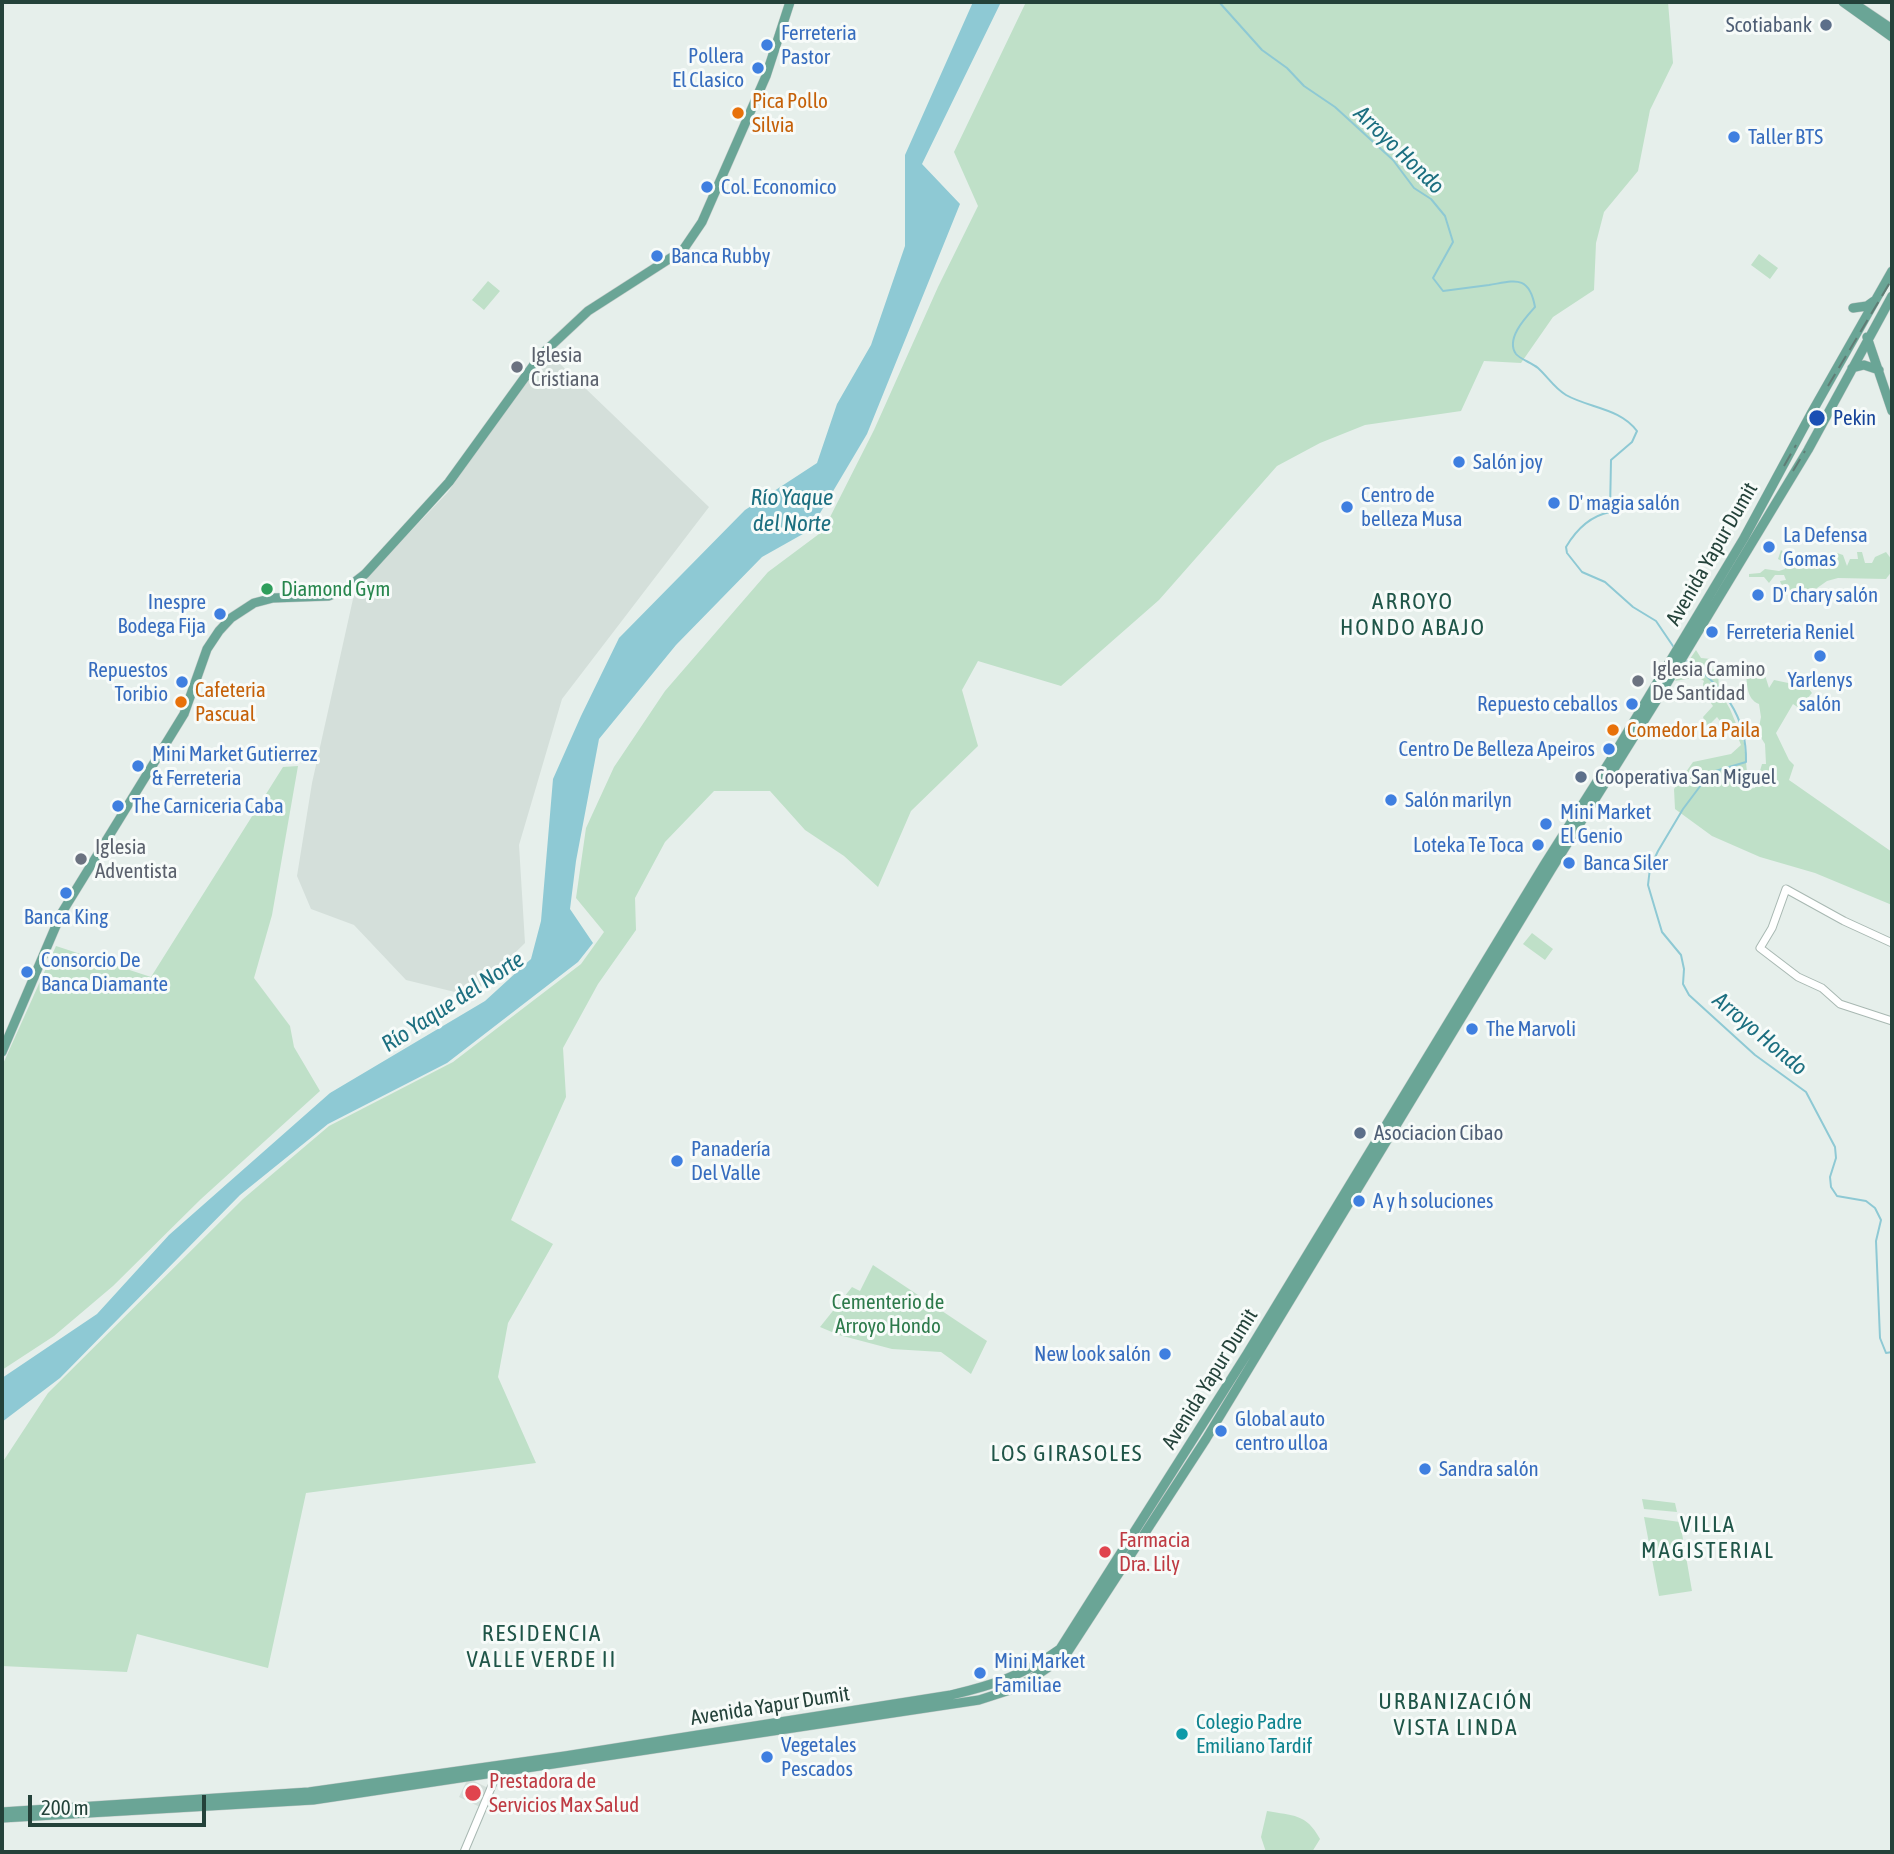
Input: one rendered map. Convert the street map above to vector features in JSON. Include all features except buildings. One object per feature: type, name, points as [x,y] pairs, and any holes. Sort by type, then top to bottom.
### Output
[{"type":"main road","points":[[2,1052],[61,914],[184,714],[207,649],[219,631],[231,618],[254,603],[273,598],[329,596],[347,588],[365,574],[449,482],[541,355],[588,311],[683,250],[702,222],[766,76],[790,2]]},
{"type":"main road","points":[[1843,2],[1892,37]]},
{"type":"main road","points":[[1852,2],[1892,29]]},
{"type":"main road","name":"Avenida Yapur Dumit","points":[[2,1818],[369,1793],[498,1769],[979,1700],[1019,1686],[1065,1656],[1210,1432],[1551,870],[1696,626],[1892,271]]},
{"type":"main road","name":"Avenida Yapur Dumit","points":[[1696,626],[1808,450],[1892,296]]},
{"type":"main road","points":[[1853,307],[1867,306],[1876,300]]},
{"type":"main road","points":[[1861,325],[1892,411]]},
{"type":"main road","points":[[1852,368],[1864,365],[1879,370]]},
{"type":"main road","name":"Avenida Yapur Dumit","points":[[2,1812],[72,1812]]},
{"type":"street","points":[[1892,943],[1844,921],[1786,889],[1772,928],[1760,950],[1798,977],[1822,988],[1840,1004],[1892,1021]]},
{"type":"street","points":[[464,1852],[498,1769]]},
{"type":"shaded area","points":[[537,364],[560,364],[709,507],[562,699],[519,845],[525,943],[471,996],[406,980],[354,925],[311,909],[297,876],[312,783],[355,590],[448,492]]},
{"type":"shaded area","name":"Prestadora de Servicios Max Salud","points":[[468,1778],[488,1788],[480,1807],[459,1797]]},
{"type":"green space","points":[[1026,2],[1668,2],[1673,63],[1650,110],[1638,171],[1604,212],[1596,243],[1594,290],[1553,317],[1521,363],[1484,361],[1461,411],[1365,425],[1320,443],[1277,466],[1159,600],[1061,686],[978,661],[962,690],[978,746],[911,811],[878,887],[844,856],[805,830],[770,791],[714,791],[665,842],[635,898],[636,930],[598,984],[563,1048],[566,1097],[511,1220],[553,1244],[508,1323],[498,1377],[536,1463],[306,1493],[268,1668],[137,1634],[127,1672],[2,1666],[2,1463],[48,1393],[243,1199],[329,1126],[453,1062],[581,964],[604,932],[576,898],[586,828],[614,767],[665,691],[768,572],[823,531],[874,430],[938,287],[978,206],[954,152]]},
{"type":"green space","points":[[1759,254],[1778,268],[1770,279],[1751,265]]},
{"type":"green space","points":[[488,281],[500,291],[484,310],[472,300]]},
{"type":"green space","points":[[1781,550],[1787,555],[1835,558],[1837,553],[1843,555],[1847,566],[1850,559],[1858,559],[1857,552],[1862,552],[1865,563],[1872,563],[1875,557],[1886,552],[1892,560],[1892,571],[1886,579],[1838,578],[1827,581],[1803,598],[1781,584],[1780,581],[1786,580],[1784,575],[1775,575],[1769,583],[1764,577],[1749,577],[1749,574],[1760,573],[1765,569],[1785,569],[1784,562],[1778,559]]},
{"type":"green space","points":[[1696,650],[1701,658],[1711,659],[1711,668],[1718,672],[1719,690],[1744,743],[1746,789],[1755,788],[1762,764],[1766,764],[1765,744],[1760,736],[1759,704],[1749,694],[1746,670],[1764,672],[1769,688],[1774,680],[1805,684],[1812,693],[1799,708],[1793,704],[1776,733],[1794,765],[1789,780],[1892,852],[1892,905],[1815,873],[1760,857],[1712,836],[1675,809],[1674,789],[1693,762],[1731,754],[1741,745],[1735,730],[1726,729],[1717,717],[1707,727],[1703,717],[1713,706],[1705,695],[1704,681],[1698,677],[1675,681]]},
{"type":"green space","points":[[298,766],[272,915],[254,978],[290,1026],[294,1047],[320,1091],[201,1199],[113,1286],[54,1336],[2,1370],[2,1066],[56,946],[151,977],[283,767]]},
{"type":"green space","points":[[1532,933],[1553,949],[1545,960],[1523,944]]},
{"type":"green space","name":"Cementerio de Arroyo Hondo","points":[[873,1265],[987,1341],[971,1374],[941,1352],[892,1349],[820,1327],[852,1287],[860,1291]]},
{"type":"green space","points":[[1642,1499],[1675,1503],[1677,1512],[1644,1509]]},
{"type":"green space","points":[[1644,1517],[1680,1522],[1692,1591],[1659,1596]]},
{"type":"green space","points":[[1267,1811],[1292,1815],[1309,1824],[1320,1839],[1312,1852],[1266,1852],[1261,1837]]},
{"type":"water","name":"Río Yaque del Norte","points":[[973,2],[1001,2],[922,164],[960,204],[867,434],[810,530],[762,557],[676,645],[599,739],[576,861],[570,909],[593,943],[578,962],[447,1063],[328,1124],[240,1195],[60,1378],[2,1422],[2,1378],[97,1314],[169,1235],[330,1093],[485,1001],[531,959],[541,921],[553,779],[581,716],[619,638],[745,510],[817,463],[837,404],[871,345],[905,246],[905,155]]},
{"type":"waterway","name":"Arroyo Hondo","points":[[1219,2],[1262,50],[1287,68],[1304,86],[1335,107],[1393,160],[1414,188],[1431,199],[1445,216],[1453,242],[1433,278],[1443,291],[1513,282],[1524,284],[1529,289],[1535,307],[1515,335],[1513,348],[1516,354],[1538,368],[1566,395],[1613,413],[1630,423],[1637,431],[1632,442],[1611,460],[1610,512],[1590,520],[1579,530],[1566,547],[1567,553],[1582,572],[1605,582],[1633,607],[1656,621],[1675,649]]},
{"type":"waterway","name":"Arroyo Hondo","points":[[1686,660],[1711,680],[1730,703],[1742,730],[1746,762],[1712,772],[1683,809],[1650,868],[1648,885],[1656,912],[1662,932],[1681,955],[1683,984],[1689,995],[1755,1055],[1806,1092],[1835,1147],[1836,1158],[1830,1177],[1831,1187],[1837,1196],[1866,1201],[1875,1208],[1881,1220],[1876,1241],[1880,1338],[1886,1353],[1892,1352]]},
{"type":"railway","points":[[1828,386],[1892,279]]},
{"type":"railway","points":[[1784,466],[1796,445]]},
{"type":"railway","points":[[1793,471],[1805,451]]},
{"type":"place","name":"Scotiabank","points":[[1826,25]]},
{"type":"place","name":"Ferreteria Pastor","points":[[767,45]]},
{"type":"place","name":"Pollera El Clasico","points":[[758,68]]},
{"type":"place","name":"Pica Pollo Silvia","points":[[738,113]]},
{"type":"place","name":"Taller BTS","points":[[1734,137]]},
{"type":"place","name":"Col. Economico","points":[[707,187]]},
{"type":"place","name":"Banca Rubby","points":[[657,256]]},
{"type":"place","name":"Iglesia Cristiana","points":[[517,367]]},
{"type":"place","name":"Pekin","points":[[1817,418]]},
{"type":"place","name":"Salón joy","points":[[1459,462]]},
{"type":"place","name":"D' magia salón","points":[[1554,503]]},
{"type":"place","name":"Centro de belleza Musa","points":[[1347,507]]},
{"type":"place","name":"La Defensa Gomas","points":[[1769,547]]},
{"type":"place","name":"Diamond Gym","points":[[267,589]]},
{"type":"place","name":"D' chary salón","points":[[1758,595]]},
{"type":"place","name":"Inespre Bodega Fija","points":[[220,614]]},
{"type":"place","name":"Ferreteria Reniel","points":[[1712,632]]},
{"type":"place","name":"Yarlenys salón","points":[[1820,656]]},
{"type":"place","name":"Iglesia Camino De Santidad","points":[[1638,681]]},
{"type":"place","name":"Repuestos Toribio","points":[[182,682]]},
{"type":"place","name":"Cafeteria Pascual","points":[[181,702]]},
{"type":"place","name":"Repuesto ceballos","points":[[1632,704]]},
{"type":"place","name":"Comedor La Paila","points":[[1613,730]]},
{"type":"place","name":"Centro De Belleza Apeiros","points":[[1609,749]]},
{"type":"place","name":"Mini Market Gutierrez & Ferreteria","points":[[138,766]]},
{"type":"place","name":"Cooperativa San Miguel","points":[[1581,777]]},
{"type":"place","name":"Salón marilyn","points":[[1391,800]]},
{"type":"place","name":"The Carniceria Caba","points":[[118,806]]},
{"type":"place","name":"Mini Market El Genio","points":[[1546,824]]},
{"type":"place","name":"Loteka Te Toca","points":[[1538,845]]},
{"type":"place","name":"Iglesia Adventista","points":[[81,859]]},
{"type":"place","name":"Banca Siler","points":[[1569,863]]},
{"type":"place","name":"Banca King","points":[[66,893]]},
{"type":"place","name":"Consorcio De Banca Diamante","points":[[27,972]]},
{"type":"place","name":"The Marvoli","points":[[1472,1029]]},
{"type":"place","name":"Asociacion Cibao","points":[[1360,1133]]},
{"type":"place","name":"Panadería Del Valle","points":[[677,1161]]},
{"type":"place","name":"A y h soluciones","points":[[1359,1201]]},
{"type":"place","name":"New look salón","points":[[1165,1354]]},
{"type":"place","name":"Global auto centro ulloa","points":[[1221,1431]]},
{"type":"place","name":"Sandra salón","points":[[1425,1469]]},
{"type":"place","name":"Farmacia Dra. Lily","points":[[1105,1552]]},
{"type":"place","name":"Mini Market Familiae","points":[[980,1673]]},
{"type":"place","name":"Colegio Padre Emiliano Tardif","points":[[1182,1734]]},
{"type":"place","name":"Vegetales Pescados","points":[[767,1757]]},
{"type":"place","name":"Prestadora de Servicios Max Salud","points":[[473,1793]]},
{"type":"district","name":"ARROYO HONDO ABAJO","points":[[1413,615]]},
{"type":"district","name":"LOS GIRASOLES","points":[[1067,1454]]},
{"type":"district","name":"VILLA MAGISTERIAL","points":[[1708,1538]]},
{"type":"district","name":"RESIDENCIA VALLE VERDE II","points":[[542,1647]]},
{"type":"district","name":"URBANIZACIÓN VISTA LINDA","points":[[1456,1715]]}]
